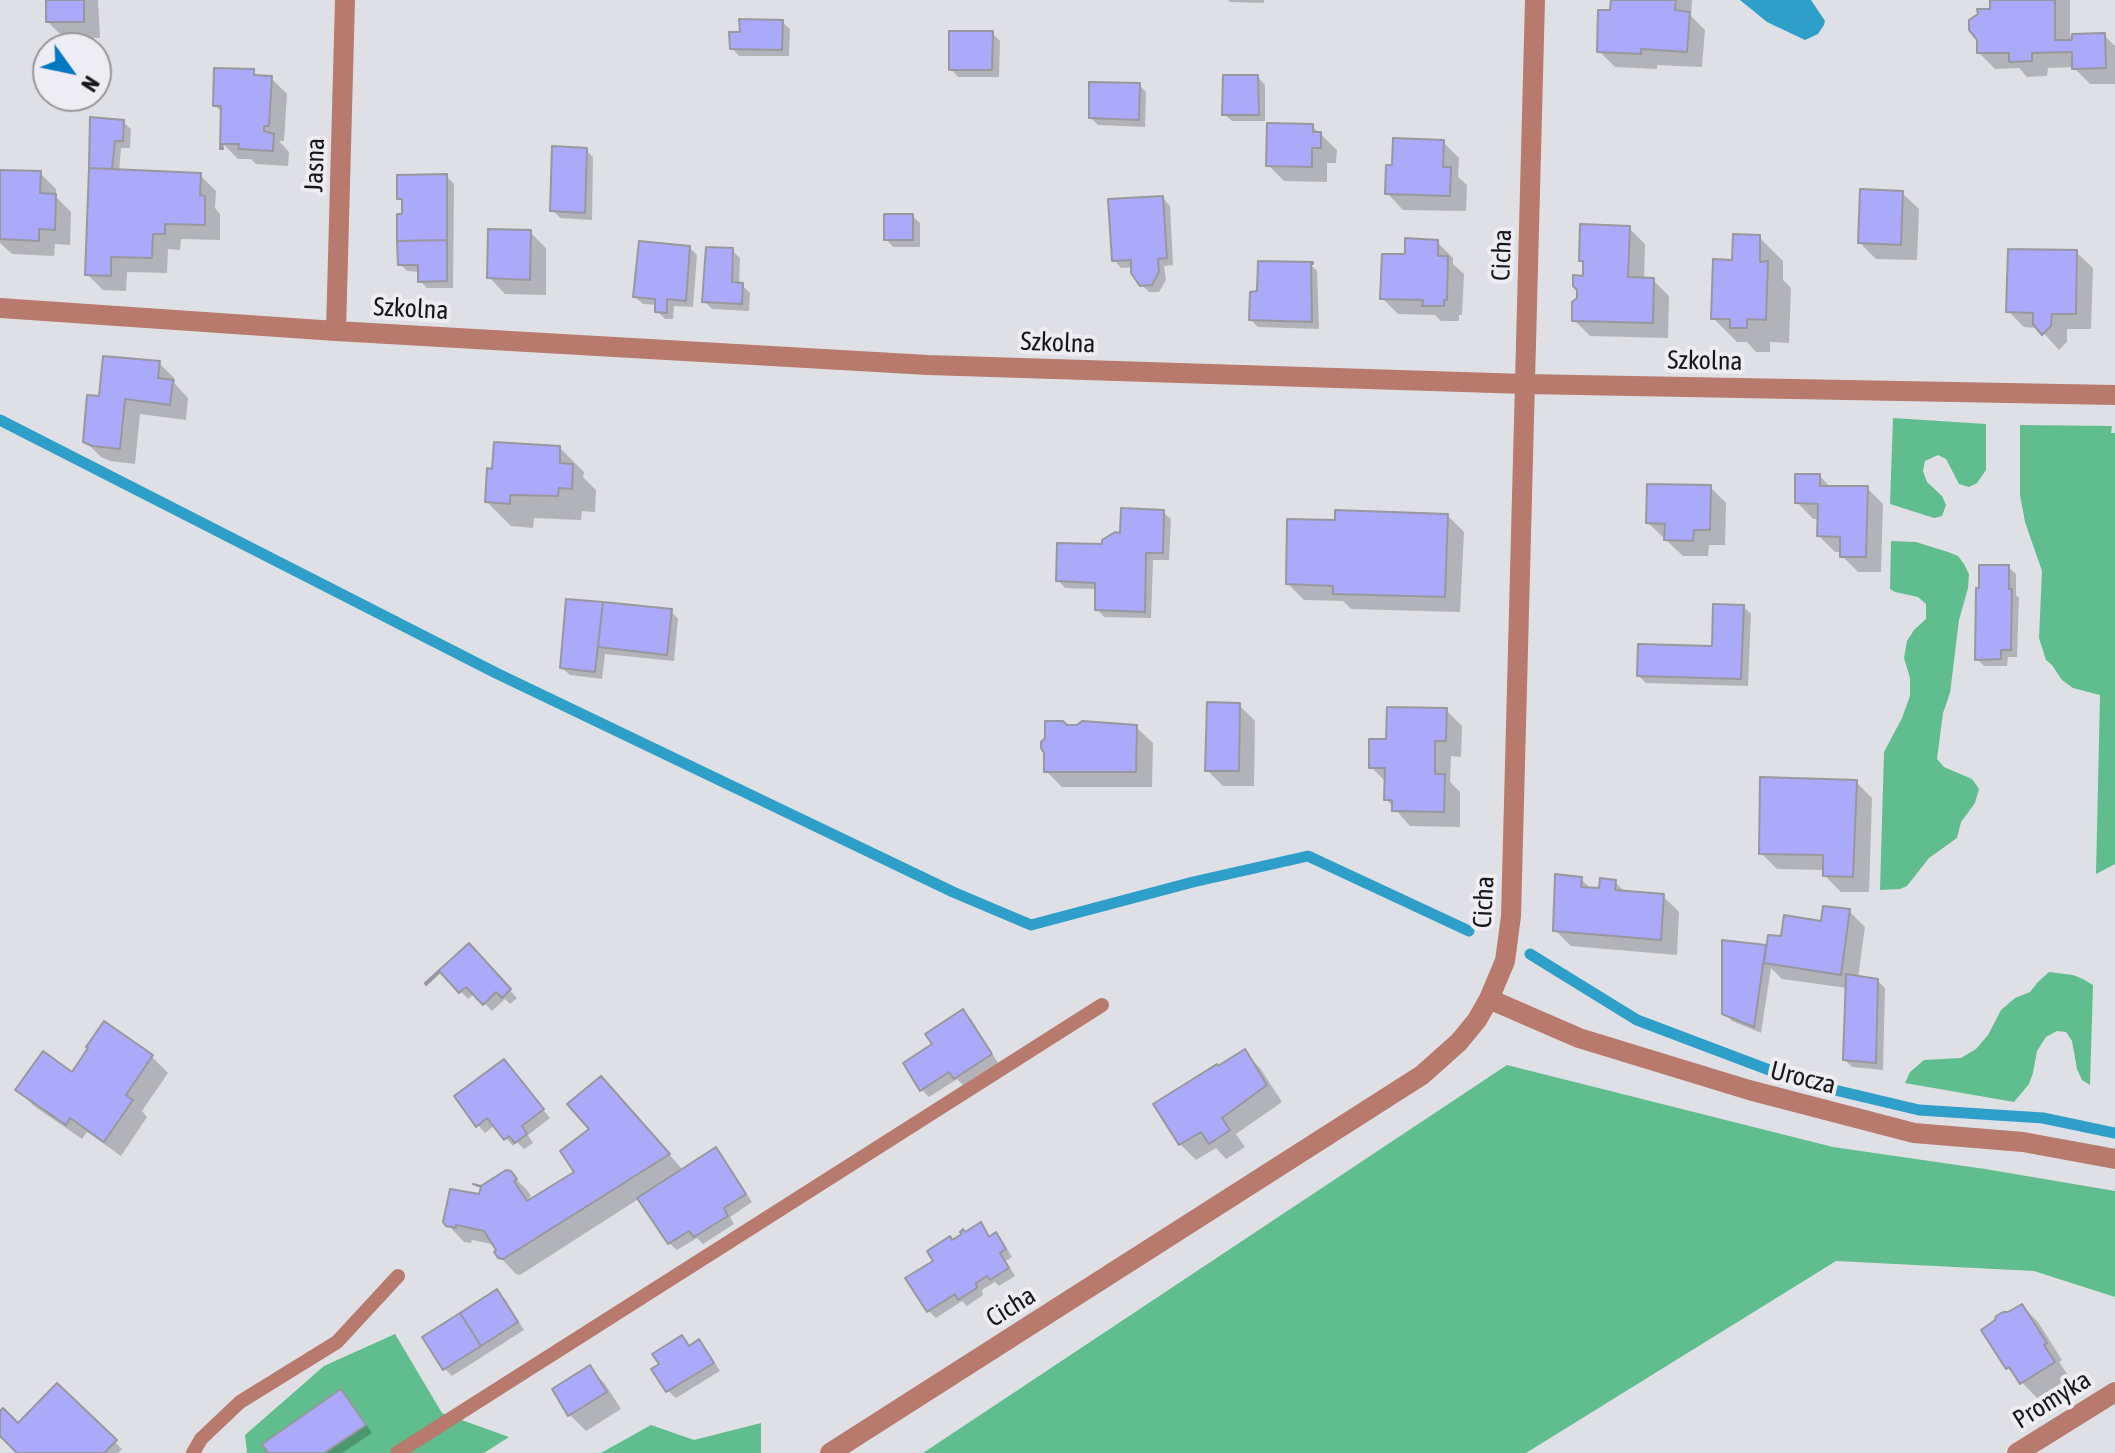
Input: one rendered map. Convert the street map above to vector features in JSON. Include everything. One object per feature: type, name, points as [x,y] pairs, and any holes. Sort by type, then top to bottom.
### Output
[{"type":"street","name":"Jasna","points":[[336,331],[345,0]]},
{"type":"street","name":"Cicha","points":[[830,1453],[1422,1075],[1459,1042],[1489,999],[1505,961],[1511,916],[1535,0]]},
{"type":"street","name":"Szkolna","points":[[0,308],[928,365],[1525,384],[2115,395]]},
{"type":"street","name":"Urocza","points":[[1489,999],[1579,1038],[1749,1090],[1914,1133],[2023,1142],[2115,1159]]},
{"type":"street","name":"Promyka","points":[[2017,1453],[2115,1392]]},
{"type":"lane","points":[[397,1453],[1102,1005]]},
{"type":"lane","points":[[193,1453],[201,1439],[240,1402],[337,1342],[398,1276]]},
{"type":"green space","points":[[1893,418],[1986,424],[1986,470],[1977,483],[1969,487],[1959,484],[1946,459],[1938,455],[1925,461],[1923,471],[1927,482],[1942,496],[1946,505],[1942,516],[1934,518],[1890,504]]},
{"type":"green space","points":[[2020,425],[2112,426],[2111,433],[2115,433],[2115,864],[2096,874],[2100,695],[2073,688],[2062,680],[2046,660],[2039,638],[2042,571],[2025,522],[2020,495]]},
{"type":"green space","points":[[1891,541],[1916,542],[1958,556],[1969,574],[1937,759],[1944,767],[1972,779],[1979,789],[1975,803],[1961,822],[1957,838],[1929,858],[1907,886],[1880,890],[1884,752],[1910,696],[1910,678],[1904,658],[1907,641],[1926,619],[1926,604],[1918,597],[1890,589]]},
{"type":"green space","points":[[2049,972],[2073,975],[2093,985],[2090,1085],[2082,1080],[2077,1069],[2072,1041],[2066,1032],[2057,1031],[2046,1037],[2037,1051],[2029,1084],[2014,1102],[1905,1083],[1910,1072],[1924,1060],[1961,1058],[1976,1049],[1988,1035],[2001,1010],[2015,998],[2030,992]]},
{"type":"green space","points":[[1507,1065],[1833,1147],[2115,1191],[2115,1297],[2034,1271],[1836,1261],[1526,1453],[923,1453]]},
{"type":"green space","points":[[395,1334],[442,1413],[509,1437],[484,1453],[247,1453],[245,1435],[324,1366]]},
{"type":"green space","points":[[761,1423],[761,1453],[601,1453],[651,1425],[694,1440]]},
{"type":"water","points":[[1740,0],[1811,0],[1825,21],[1824,25],[1818,34],[1805,40],[1767,22]]},
{"type":"building","points":[[46,0],[84,0],[84,22],[46,22]]},
{"type":"building","points":[[1611,0],[1676,0],[1675,10],[1690,12],[1687,52],[1641,49],[1641,54],[1597,52],[1598,10],[1610,10]]},
{"type":"building","points":[[1990,0],[2055,0],[2055,40],[2072,40],[2072,34],[2105,33],[2106,68],[2072,69],[2072,52],[2032,53],[2032,61],[2009,62],[2009,53],[1977,53],[1977,40],[1969,30],[1969,20],[1978,14],[1977,9],[1990,9]]},
{"type":"building","points":[[739,19],[783,20],[782,50],[730,49],[729,32],[740,32]]},
{"type":"building","points":[[949,31],[993,31],[992,70],[949,70]]},
{"type":"building","points":[[214,68],[254,69],[254,75],[272,76],[269,126],[264,126],[264,131],[274,134],[273,151],[238,149],[239,144],[222,144],[223,149],[220,149],[221,106],[213,106]]},
{"type":"building","points":[[1223,75],[1258,75],[1259,115],[1222,115]]},
{"type":"building","points":[[1089,82],[1140,83],[1139,120],[1089,118]]},
{"type":"building","points":[[90,117],[124,120],[123,141],[115,141],[112,169],[89,168]]},
{"type":"building","points":[[1267,123],[1313,124],[1313,132],[1321,132],[1321,148],[1312,148],[1312,167],[1266,166]]},
{"type":"building","points":[[1393,138],[1444,140],[1443,167],[1451,167],[1450,196],[1385,194],[1386,165],[1392,165]]},
{"type":"building","points":[[552,146],[587,148],[585,213],[550,211]]},
{"type":"building","points":[[89,168],[201,173],[200,195],[205,196],[205,225],[165,224],[165,234],[153,234],[152,258],[111,257],[111,276],[85,275]]},
{"type":"building","points":[[0,170],[41,171],[40,193],[56,194],[55,230],[39,229],[39,241],[0,239]]},
{"type":"building","points":[[447,174],[447,240],[397,241],[397,214],[402,214],[402,199],[397,199],[397,175]]},
{"type":"building","points":[[1860,189],[1903,191],[1901,245],[1858,243]]},
{"type":"building","points":[[1163,196],[1167,258],[1158,259],[1159,272],[1152,285],[1140,286],[1131,273],[1131,260],[1112,261],[1108,199]]},
{"type":"building","points":[[884,214],[913,214],[913,240],[884,240]]},
{"type":"building","points":[[1580,224],[1630,226],[1628,277],[1654,278],[1653,323],[1572,321],[1572,302],[1577,298],[1573,275],[1583,276],[1583,261],[1579,261]]},
{"type":"building","points":[[488,229],[531,230],[530,280],[487,278]]},
{"type":"building","points":[[1733,234],[1760,235],[1760,262],[1768,261],[1766,320],[1747,319],[1747,328],[1730,328],[1730,319],[1711,319],[1713,259],[1732,260]]},
{"type":"building","points":[[1405,238],[1438,240],[1438,256],[1448,256],[1447,300],[1444,300],[1444,306],[1422,306],[1423,300],[1380,299],[1382,254],[1405,254]]},
{"type":"building","points":[[447,240],[447,281],[418,282],[418,265],[398,265],[397,241]]},
{"type":"building","points":[[639,241],[690,246],[686,301],[667,299],[667,313],[655,312],[655,299],[633,297]]},
{"type":"building","points":[[706,247],[733,248],[732,282],[743,283],[742,304],[702,302]]},
{"type":"building","points":[[2008,249],[2077,250],[2076,314],[2052,314],[2051,326],[2042,335],[2033,324],[2033,313],[2006,312]]},
{"type":"building","points":[[1258,261],[1313,262],[1312,322],[1249,320],[1250,292],[1257,291]]},
{"type":"building","points":[[103,356],[160,361],[158,378],[173,380],[170,405],[125,399],[120,449],[83,442],[87,395],[99,396]]},
{"type":"building","points":[[494,442],[560,446],[560,463],[573,464],[572,489],[559,488],[558,496],[510,495],[510,504],[485,502],[487,468],[492,469]]},
{"type":"building","points":[[1795,474],[1820,474],[1820,486],[1868,486],[1866,557],[1840,557],[1840,537],[1817,536],[1818,504],[1795,503]]},
{"type":"building","points":[[1647,484],[1711,485],[1710,530],[1694,530],[1693,541],[1664,540],[1665,524],[1646,523]]},
{"type":"building","points":[[1121,508],[1164,510],[1163,553],[1146,553],[1145,612],[1095,610],[1095,583],[1056,581],[1057,543],[1102,544],[1102,540],[1115,532],[1120,533]]},
{"type":"building","points":[[1335,510],[1448,514],[1445,597],[1333,594],[1333,586],[1286,584],[1287,519],[1335,520]]},
{"type":"building","points":[[1979,565],[2009,565],[2009,589],[2012,589],[2011,650],[2001,650],[2001,659],[1975,660]]},
{"type":"building","points":[[566,599],[603,602],[595,672],[560,668]]},
{"type":"building","points":[[603,602],[672,609],[667,655],[598,647]]},
{"type":"building","points":[[1713,604],[1744,605],[1741,679],[1637,676],[1638,644],[1712,646]]},
{"type":"building","points":[[1207,702],[1240,703],[1239,771],[1205,771]]},
{"type":"building","points":[[1387,707],[1447,708],[1446,741],[1435,741],[1435,774],[1445,774],[1444,812],[1392,811],[1392,800],[1384,800],[1385,768],[1369,768],[1369,739],[1386,739]]},
{"type":"building","points":[[1045,721],[1063,721],[1067,725],[1077,725],[1082,721],[1137,725],[1136,772],[1044,772],[1041,742],[1045,738]]},
{"type":"building","points":[[1760,777],[1857,780],[1853,877],[1823,876],[1823,855],[1759,854]]},
{"type":"building","points":[[1555,874],[1582,877],[1581,887],[1599,888],[1600,878],[1616,880],[1615,890],[1664,894],[1661,940],[1553,931]]},
{"type":"building","points":[[1823,906],[1850,909],[1841,975],[1764,963],[1768,935],[1781,936],[1784,915],[1821,921]]},
{"type":"building","points":[[1722,940],[1766,945],[1754,1027],[1722,1014]]},
{"type":"building","points":[[469,943],[511,989],[502,998],[496,992],[483,1005],[466,987],[459,993],[440,972],[426,985]]},
{"type":"building","points":[[1846,974],[1878,979],[1876,1063],[1843,1060]]},
{"type":"building","points":[[963,1009],[992,1054],[954,1079],[949,1072],[920,1091],[903,1063],[932,1044],[925,1034]]},
{"type":"building","points":[[104,1021],[153,1055],[126,1095],[133,1100],[104,1142],[70,1118],[66,1125],[15,1090],[43,1051],[72,1072]]},
{"type":"building","points":[[1245,1049],[1267,1085],[1222,1118],[1230,1130],[1209,1144],[1201,1132],[1179,1145],[1153,1104]]},
{"type":"building","points":[[504,1059],[544,1109],[522,1126],[527,1134],[515,1143],[509,1136],[504,1140],[487,1118],[476,1127],[454,1096]]},
{"type":"building","points":[[601,1076],[670,1154],[503,1259],[498,1258],[484,1231],[446,1226],[443,1222],[450,1189],[479,1194],[481,1187],[473,1184],[481,1186],[506,1170],[517,1179],[514,1181],[527,1201],[574,1172],[560,1151],[589,1129],[567,1104]]},
{"type":"building","points":[[716,1147],[746,1194],[724,1208],[728,1216],[694,1237],[689,1231],[668,1244],[637,1198]]},
{"type":"building","points":[[981,1222],[989,1237],[996,1232],[1006,1249],[1000,1253],[1009,1268],[990,1280],[987,1276],[976,1283],[977,1288],[958,1300],[955,1294],[927,1312],[905,1278],[933,1261],[927,1251]]},
{"type":"building","points":[[497,1289],[518,1322],[481,1346],[460,1313]]},
{"type":"building","points":[[2022,1304],[2047,1343],[2044,1345],[2055,1362],[2020,1384],[2009,1367],[2006,1369],[1981,1330],[1996,1316]]},
{"type":"building","points":[[460,1313],[481,1346],[443,1370],[422,1337]]},
{"type":"building","points":[[682,1335],[689,1346],[699,1339],[714,1363],[666,1392],[651,1369],[659,1364],[652,1354]]},
{"type":"building","points":[[590,1365],[607,1392],[568,1416],[552,1389]]},
{"type":"building","points":[[57,1383],[117,1440],[104,1453],[17,1453],[0,1436],[0,1411],[3,1408],[18,1423]]},
{"type":"building","points":[[341,1389],[366,1425],[324,1453],[268,1453],[262,1444]]},
{"type":"waterway","points":[[0,420],[496,673],[953,892],[1031,925],[1193,882],[1308,856],[1469,931]]},
{"type":"waterway","points":[[1530,954],[1637,1020],[1801,1082],[1919,1110],[2043,1118],[2115,1133]]}]
